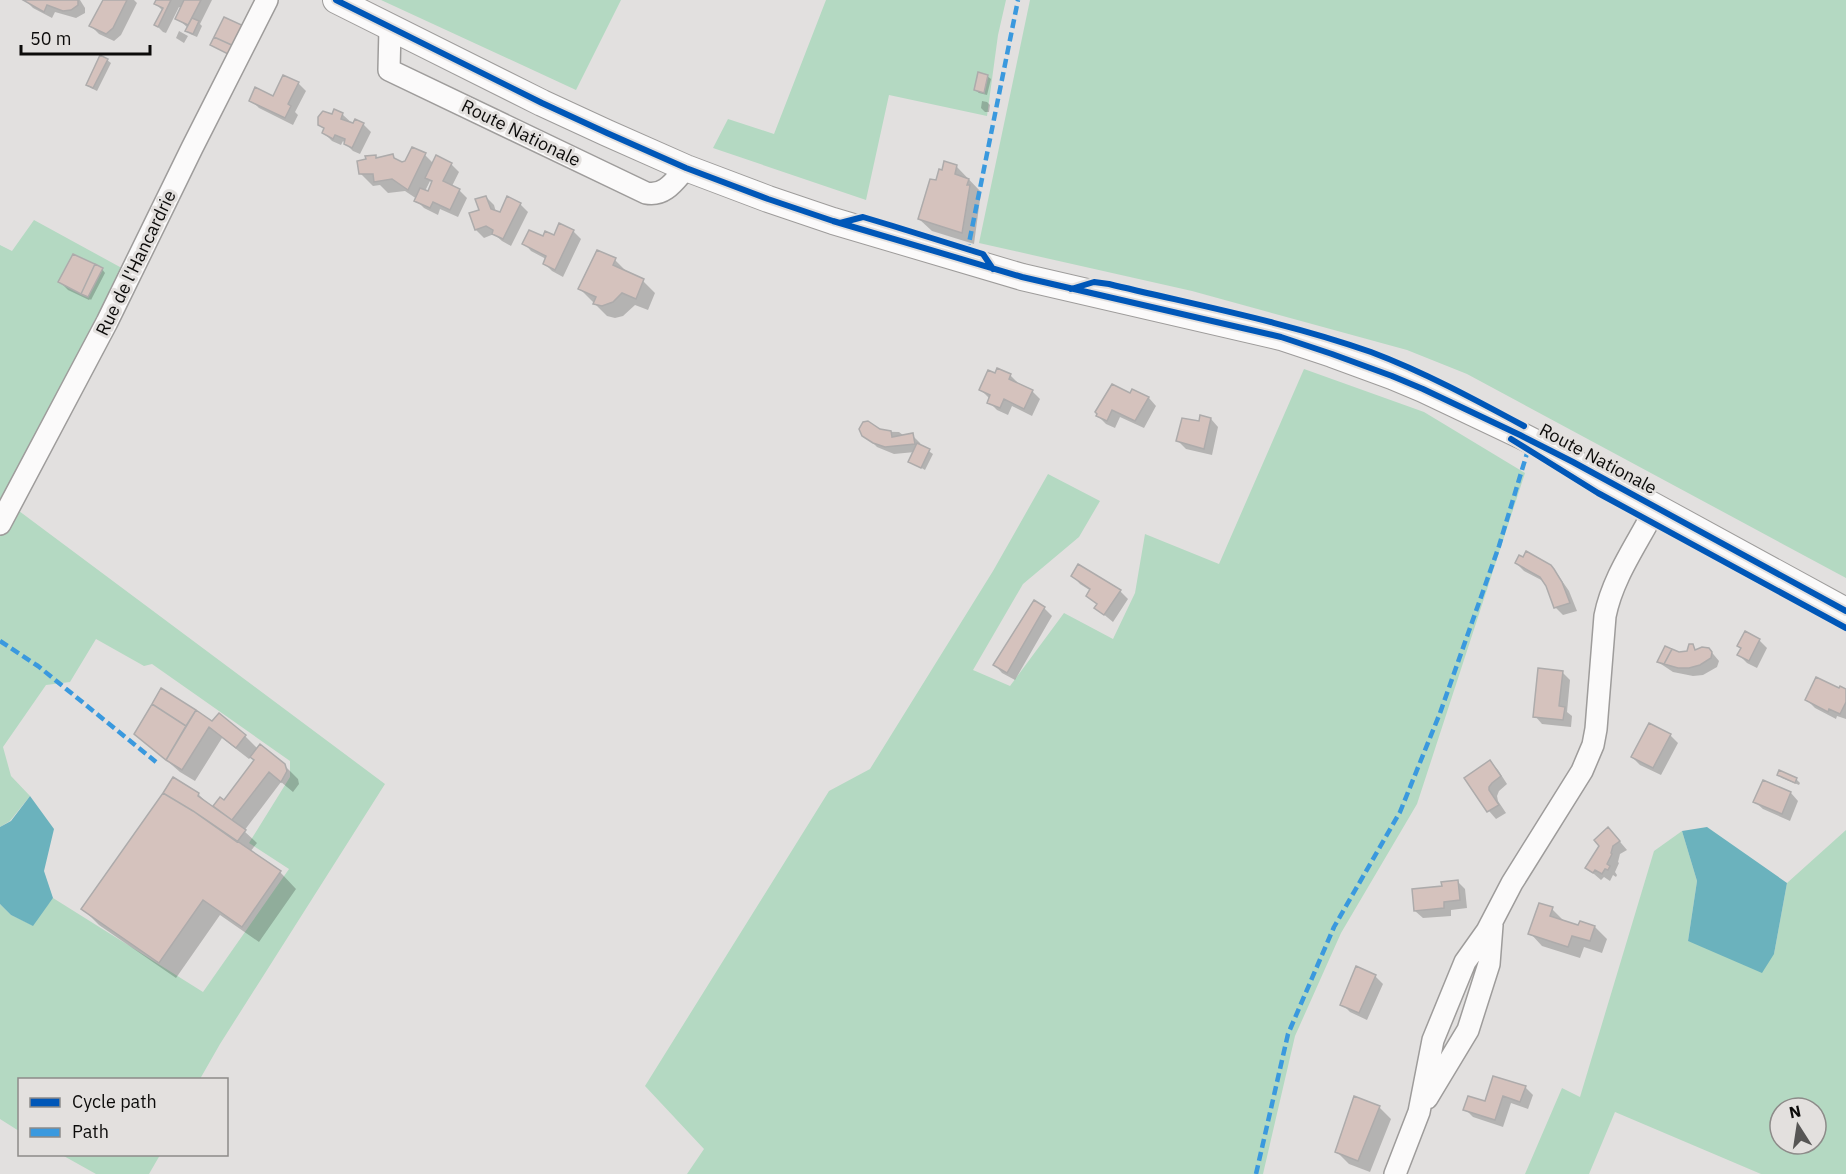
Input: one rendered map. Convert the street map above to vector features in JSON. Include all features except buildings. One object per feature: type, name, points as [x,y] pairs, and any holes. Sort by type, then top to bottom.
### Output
[{"type":"main road","name":"Route Nationale","points":[[336,0],[542,103],[686,168],[744,191],[822,218],[965,262],[1081,292],[1299,343],[1402,380],[1531,440],[1846,628]]},
{"type":"main road","name":"Route Nationale","points":[[1653,514],[1846,611]]},
{"type":"street","name":"Rue de l'Hancardrie","points":[[0,524],[107,322],[267,0]]},
{"type":"street","name":"Route Nationale","points":[[390,28],[389,70],[646,193],[662,192],[686,168]]},
{"type":"street","points":[[1419,1112],[1433,1040],[1465,962],[1493,921],[1512,883],[1588,759],[1596,729],[1607,606],[1614,583],[1653,514]]},
{"type":"street","points":[[1395,1174],[1419,1112],[1468,1030],[1489,964],[1493,921]]},
{"type":"green space","points":[[381,0],[621,0],[576,90]]},
{"type":"green space","points":[[826,0],[1006,0],[998,35],[987,116],[889,95],[866,200],[713,148],[728,119],[774,134]]},
{"type":"green space","points":[[1030,0],[1846,0],[1846,578],[1467,374],[1407,350],[1192,291],[979,243]]},
{"type":"green space","points":[[34,220],[140,278],[15,508],[385,784],[201,1078],[18,1078],[18,1130],[0,1119],[0,904],[11,915],[32,925],[53,898],[203,992],[289,869],[249,843],[290,777],[290,761],[152,664],[144,666],[96,639],[70,682],[46,685],[3,747],[11,776],[30,796],[10,821],[0,827],[0,245],[12,251]]},
{"type":"green space","points":[[1304,369],[1424,412],[1525,473],[1417,804],[1341,933],[1295,1036],[1263,1174],[687,1174],[704,1149],[645,1086],[829,791],[870,769],[993,571],[1048,474],[1100,501],[1079,537],[1023,584],[973,670],[1010,686],[1064,613],[1113,639],[1135,593],[1145,534],[1219,564]]},
{"type":"green space","points":[[1846,830],[1846,1174],[1761,1174],[1615,1112],[1589,1174],[1525,1174],[1562,1088],[1580,1097],[1654,851],[1682,831],[1697,881],[1688,941],[1774,954],[1787,883]]},
{"type":"green space","points":[[64,1156],[159,1156],[149,1174],[96,1174]]},
{"type":"water","points":[[30,796],[54,829],[44,871],[53,898],[33,926],[11,915],[0,904],[0,827],[11,821]]},
{"type":"water","points":[[1707,827],[1787,883],[1774,954],[1762,973],[1688,941],[1697,881],[1682,831]]},
{"type":"marked path","points":[[967,253],[1018,0]]},
{"type":"marked path","points":[[1256,1174],[1288,1034],[1334,927],[1400,812],[1440,713],[1499,546],[1528,450]]},
{"type":"marked path","points":[[0,641],[38,666],[156,762]]},
{"type":"cycle path","points":[[336,0],[607,133],[686,168],[768,199],[833,221],[1022,277],[1281,337],[1392,376],[1573,462],[1846,611]]},
{"type":"cycle path","points":[[840,223],[863,217],[893,226],[983,254],[993,269]]},
{"type":"cycle path","points":[[1071,289],[1094,282],[1109,284],[1339,341],[1410,368],[1524,426]]},
{"type":"cycle path","points":[[1511,439],[1598,493],[1846,628]]}]
